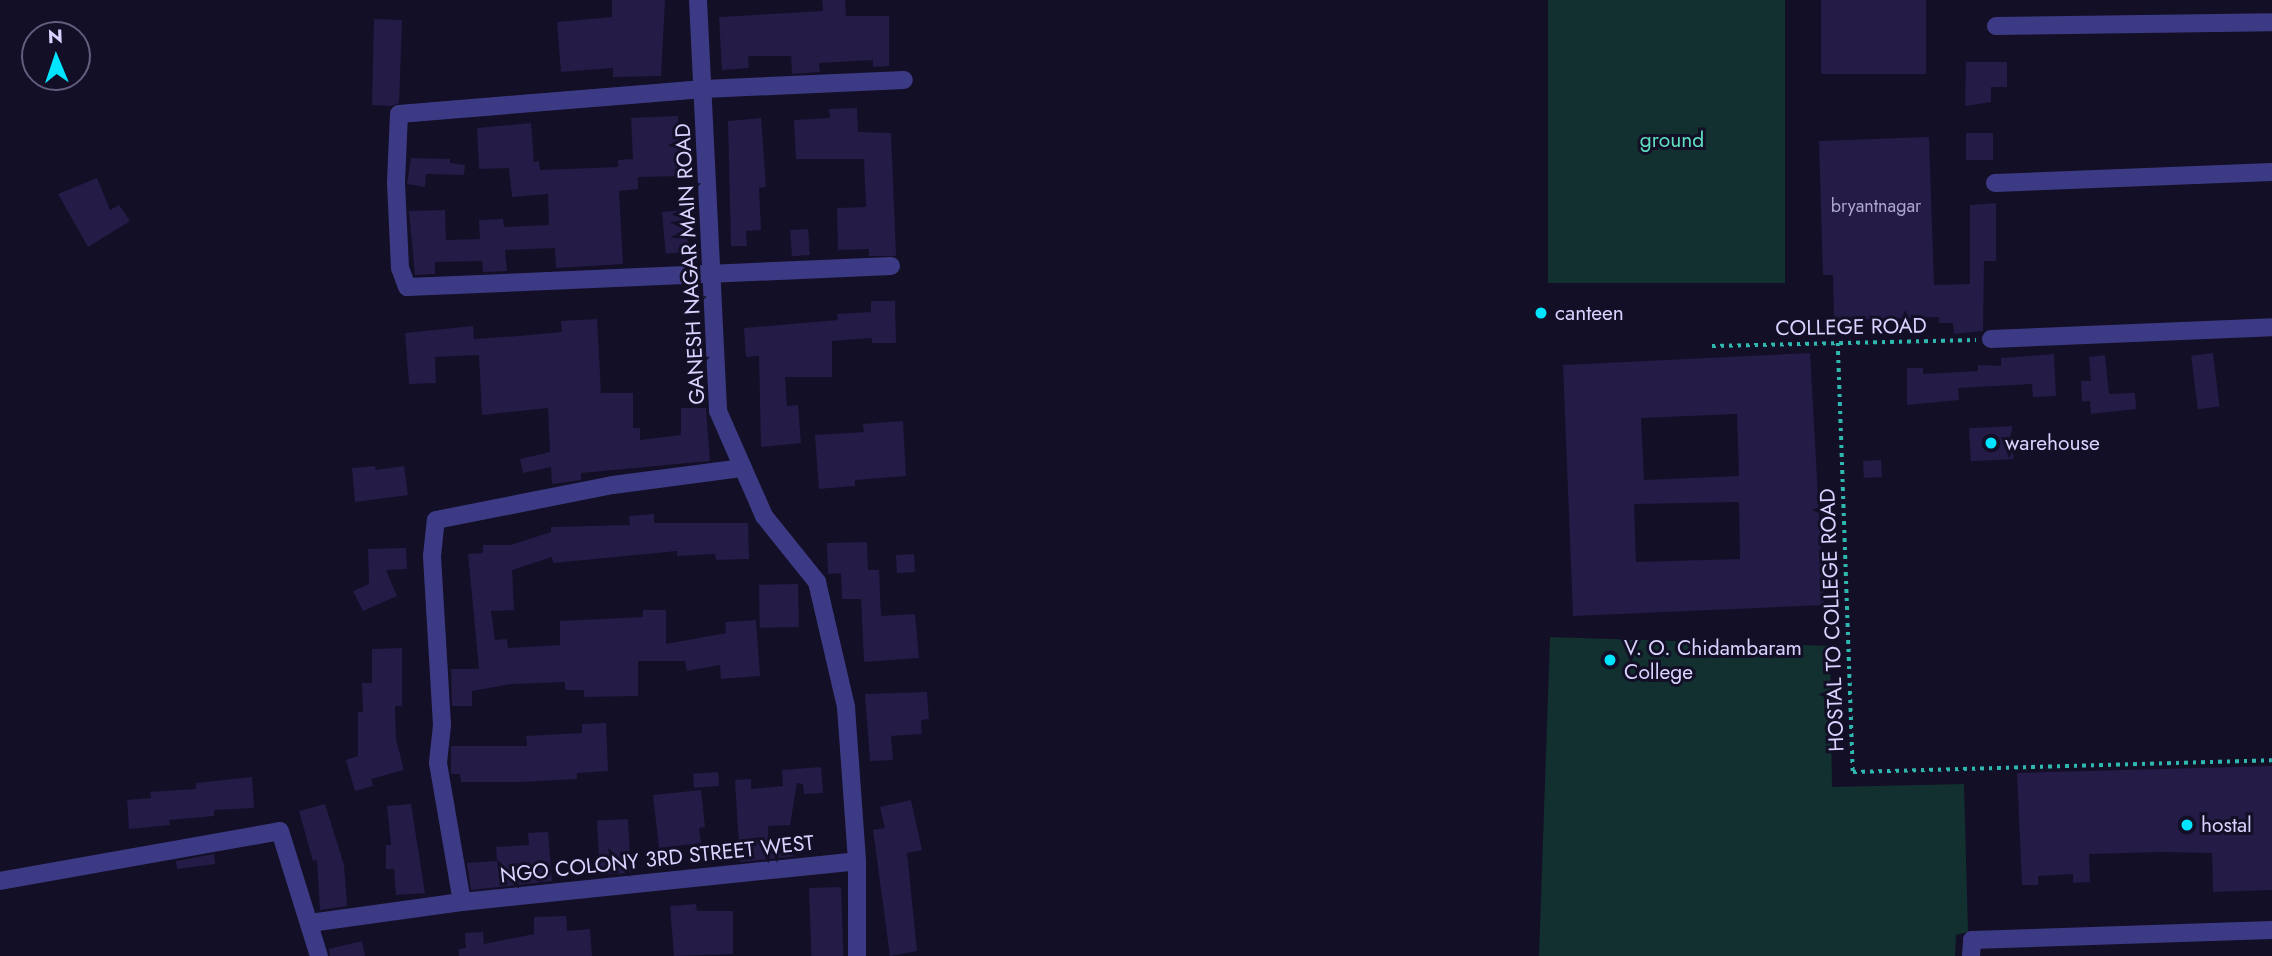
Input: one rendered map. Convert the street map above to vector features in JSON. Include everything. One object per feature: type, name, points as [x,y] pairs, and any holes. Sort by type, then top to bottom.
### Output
[{"type":"street","name":"GANESH NAGAR MAIN ROAD","points":[[698,0],[714,275],[718,411],[764,516],[817,582],[846,707],[857,861],[857,956]]},
{"type":"street","points":[[1996,26],[2272,22]]},
{"type":"street","points":[[891,265],[407,287],[400,268],[396,194],[400,114],[704,89],[904,80]]},
{"type":"street","points":[[1995,183],[2272,172]]},
{"type":"street","points":[[1990,339],[2272,327]]},
{"type":"street","points":[[462,902],[438,763],[442,725],[432,556],[436,520],[613,485],[743,468]]},
{"type":"street","points":[[0,881],[280,831],[318,956]]},
{"type":"street","name":"NGO COLONY 3RD STREET WEST","points":[[310,923],[462,902],[857,861]]},
{"type":"street","points":[[1971,956],[1972,940],[2272,930]]},
{"type":"path","name":"COLLEGE ROAD","points":[[1712,346],[1990,339]]},
{"type":"path","name":"HOSTAL TO COLLEGE ROAD","points":[[1838,343],[1853,772],[2272,760]]},
{"type":"green space","name":"ground","points":[[1548,0],[1785,0],[1785,283],[1548,283]]},
{"type":"green space","points":[[1550,637],[1830,646],[1832,787],[1964,784],[1968,932],[1956,935],[1955,956],[1539,956]]},
{"type":"building","points":[[612,0],[665,0],[661,76],[613,77],[613,68],[561,72],[557,22],[612,17]]},
{"type":"building","points":[[822,0],[845,0],[846,16],[889,16],[889,66],[873,67],[873,60],[819,63],[820,72],[792,74],[791,56],[748,56],[749,68],[722,70],[719,17],[823,11]]},
{"type":"building","points":[[1821,0],[1926,0],[1926,74],[1821,74]]},
{"type":"building","points":[[374,19],[402,20],[399,103],[392,106],[372,105]]},
{"type":"building","points":[[1966,62],[2007,62],[2007,87],[1991,87],[1991,102],[1965,106]]},
{"type":"building","points":[[857,108],[858,132],[891,133],[896,256],[869,256],[869,249],[838,250],[837,208],[866,207],[864,159],[796,159],[794,120],[830,118],[829,109]]},
{"type":"building","points":[[678,116],[681,176],[638,177],[638,189],[619,191],[623,264],[556,268],[555,248],[505,250],[507,271],[483,272],[482,261],[435,262],[435,274],[415,275],[409,211],[445,210],[446,240],[480,239],[479,220],[503,219],[504,227],[549,225],[548,194],[512,197],[509,168],[479,169],[477,128],[531,123],[534,162],[539,161],[540,170],[618,167],[618,160],[633,159],[631,118]]},
{"type":"building","points":[[761,118],[766,187],[759,188],[761,230],[746,231],[747,246],[731,246],[728,121]]},
{"type":"building","points":[[1966,133],[1993,133],[1993,160],[1966,160]]},
{"type":"building","points":[[1929,137],[1934,285],[1970,284],[1970,205],[1996,203],[1996,261],[1984,261],[1983,331],[1954,334],[1953,323],[1939,323],[1939,317],[1834,320],[1833,275],[1823,275],[1819,141]]},
{"type":"building","points":[[411,158],[450,159],[450,163],[465,165],[464,175],[426,174],[425,187],[407,184]]},
{"type":"building","points":[[97,178],[110,210],[119,205],[130,221],[88,247],[58,194]]},
{"type":"building","points":[[685,210],[689,252],[666,254],[662,212]]},
{"type":"building","points":[[808,229],[810,255],[792,256],[790,230]]},
{"type":"building","points":[[871,301],[895,301],[896,343],[872,343],[872,338],[832,341],[832,377],[785,377],[787,406],[798,405],[801,443],[761,447],[759,356],[746,357],[744,328],[838,320],[837,314],[871,312]]},
{"type":"building","points":[[597,319],[601,393],[633,393],[633,428],[640,428],[640,440],[681,435],[681,408],[706,408],[710,461],[581,473],[581,480],[552,484],[551,467],[523,473],[520,459],[550,452],[548,408],[482,415],[479,355],[435,357],[436,383],[409,384],[405,333],[473,326],[474,339],[519,336],[562,332],[561,321]]},
{"type":"building","points":[[1810,353],[1824,605],[1573,616],[1563,365]],"holes":[[[1737,414],[1739,476],[1644,480],[1641,418]],[[1739,502],[1740,559],[1636,562],[1634,504]]]},
{"type":"building","points":[[2213,353],[2220,407],[2198,409],[2191,356]]},
{"type":"building","points":[[2054,354],[2056,396],[2033,397],[2032,384],[1958,388],[1959,400],[1907,405],[1907,368],[1923,368],[1923,374],[1978,371],[1978,365],[2001,366],[2001,358]]},
{"type":"building","points":[[2105,355],[2109,394],[2135,393],[2136,409],[2091,414],[2090,401],[2082,402],[2081,381],[2091,381],[2089,357]]},
{"type":"building","points":[[903,421],[906,476],[855,480],[855,486],[819,489],[815,435],[864,432],[863,424]]},
{"type":"building","name":"warehouse","points":[[2012,426],[2014,459],[1971,461],[1969,428]]},
{"type":"building","points":[[1881,460],[1882,477],[1864,478],[1863,461]]},
{"type":"building","points":[[375,466],[376,470],[404,466],[408,495],[355,502],[352,468]]},
{"type":"building","points":[[654,514],[654,523],[748,523],[749,559],[716,560],[715,554],[677,556],[677,551],[553,563],[552,557],[512,570],[514,610],[491,611],[495,640],[507,639],[508,648],[560,645],[560,621],[643,617],[643,610],[666,610],[666,644],[726,633],[725,622],[756,620],[760,676],[721,679],[720,665],[687,671],[685,661],[638,661],[638,696],[584,697],[584,690],[565,690],[565,682],[511,684],[472,691],[472,706],[452,706],[451,669],[479,669],[468,554],[483,553],[483,545],[511,545],[551,532],[551,527],[630,525],[629,516]]},
{"type":"building","points":[[867,542],[868,570],[879,570],[881,616],[915,614],[919,658],[864,662],[861,599],[842,599],[841,573],[828,574],[827,543]]},
{"type":"building","points":[[406,548],[407,569],[386,570],[397,596],[363,611],[353,591],[369,584],[368,549]]},
{"type":"building","points":[[914,554],[915,572],[897,573],[896,555]]},
{"type":"building","points":[[798,584],[799,627],[760,628],[759,585]]},
{"type":"building","points":[[402,648],[402,706],[395,706],[396,739],[404,770],[371,779],[373,786],[355,791],[346,760],[358,756],[358,712],[363,712],[362,683],[372,683],[372,649]]},
{"type":"building","points":[[927,692],[929,719],[921,720],[922,734],[891,736],[893,760],[870,761],[865,694]]},
{"type":"building","points":[[606,723],[608,771],[577,773],[577,779],[520,782],[461,782],[460,774],[451,774],[451,746],[527,746],[526,736],[582,733],[582,724]]},
{"type":"building","name":"hostal","points":[[2272,766],[2272,890],[2213,892],[2212,853],[2089,854],[2090,882],[2073,883],[2073,874],[2038,876],[2038,885],[2022,885],[2017,773]]},
{"type":"building","points":[[821,767],[823,793],[804,794],[803,784],[797,783],[790,825],[768,826],[770,852],[797,856],[740,862],[735,780],[751,779],[751,789],[783,786],[782,770]]},
{"type":"building","points":[[718,772],[719,786],[694,788],[693,774]]},
{"type":"building","points":[[252,777],[254,808],[214,810],[214,816],[169,820],[170,825],[129,829],[127,800],[151,798],[150,792],[196,789],[196,783]]},
{"type":"building","points":[[701,790],[705,827],[699,828],[701,843],[659,848],[653,795]]},
{"type":"building","points":[[911,800],[922,850],[907,853],[917,951],[890,956],[873,830],[885,828],[880,807]]},
{"type":"building","points":[[325,804],[344,865],[347,906],[320,910],[317,860],[313,861],[299,811]]},
{"type":"building","points":[[411,804],[425,893],[396,895],[394,869],[386,869],[386,845],[391,845],[387,806]]},
{"type":"building","points":[[628,819],[631,873],[600,875],[597,821]]},
{"type":"building","points":[[548,832],[552,881],[471,890],[467,863],[497,861],[496,847],[529,845],[528,833]]},
{"type":"building","points":[[214,854],[215,864],[177,869],[176,861]]},
{"type":"building","points":[[841,887],[843,956],[811,956],[809,888]]},
{"type":"building","points":[[696,904],[697,911],[733,911],[733,954],[674,956],[670,906]]},
{"type":"building","points":[[566,916],[567,931],[590,929],[592,956],[459,956],[459,949],[466,948],[465,933],[483,932],[484,944],[534,934],[534,917]]},
{"type":"building","points":[[362,941],[365,956],[330,956],[329,949]]},
{"type":"place","name":"canteen","points":[[1541,313]]},
{"type":"place","name":"warehouse","points":[[1991,443]]},
{"type":"place","name":"V. O. Chidambaram College","points":[[1610,660]]},
{"type":"place","name":"hostal","points":[[2187,825]]}]
